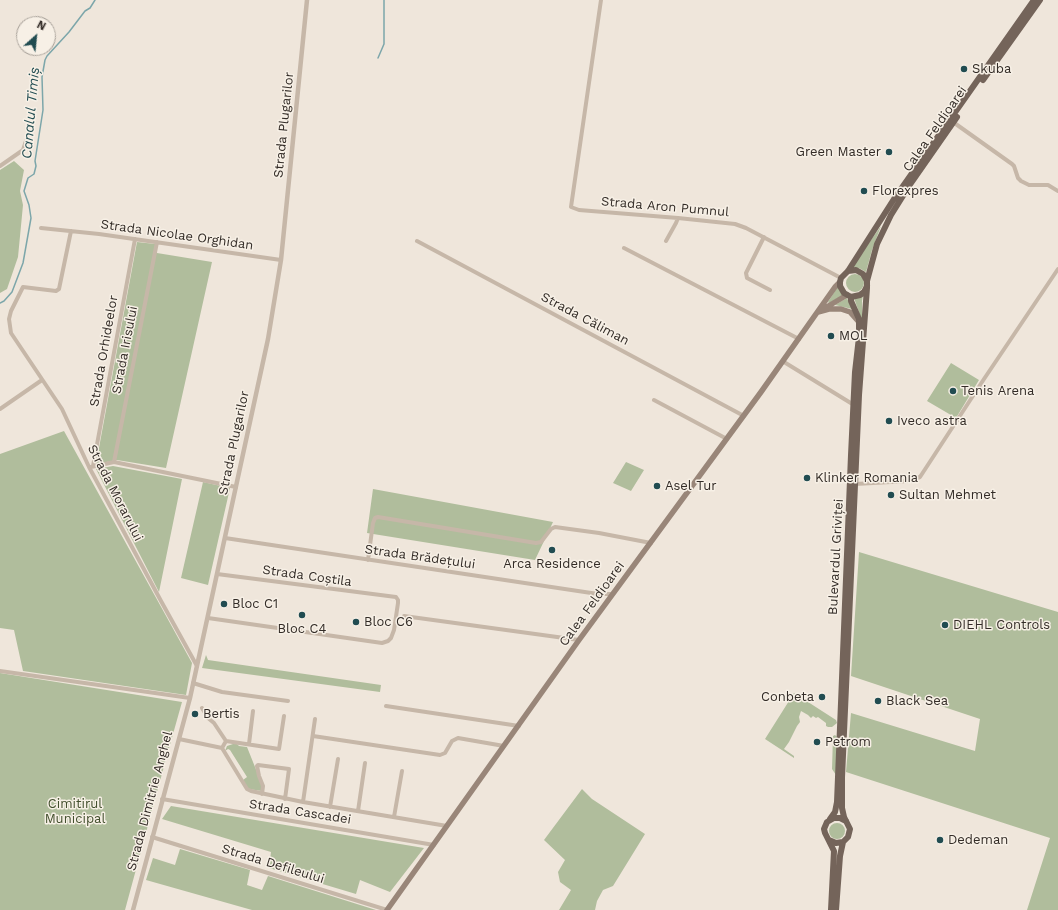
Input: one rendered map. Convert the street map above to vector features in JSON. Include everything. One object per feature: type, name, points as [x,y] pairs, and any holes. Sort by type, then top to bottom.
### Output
[{"type":"main road","name":"Calea Feldioarei","points":[[387,910],[612,594],[784,362],[848,271],[894,199],[1034,0]]},
{"type":"main road","name":"Calea Feldioarei","points":[[818,312],[849,296],[860,295],[866,289],[877,244],[891,215],[953,122],[1040,0]]},
{"type":"main road","points":[[848,271],[860,271],[867,283]]},
{"type":"main road","points":[[841,280],[842,290],[849,296]]},
{"type":"main road","name":"Bulevardul Griviței","points":[[846,821],[842,808],[842,791],[859,395],[865,328],[867,283]]},
{"type":"main road","name":"Bulevardul Griviței","points":[[830,820],[836,807],[859,323],[858,315],[849,296]]},
{"type":"main road","points":[[818,312],[829,309],[841,309],[850,312],[856,317],[859,323]]},
{"type":"main road","points":[[831,910],[834,856],[833,846],[824,829],[825,825],[830,820],[837,818],[846,821],[850,829],[850,833],[843,842],[840,856],[836,910]]},
{"type":"main road","points":[[829,840],[836,843],[843,842]]},
{"type":"street","name":"Strada Plugarilor","points":[[190,698],[269,334],[281,260],[307,0]]},
{"type":"street","name":"Strada Aron Pumnul","points":[[601,0],[571,207],[579,210],[728,222],[746,228],[764,237],[841,280]]},
{"type":"street","points":[[953,122],[1012,164],[1018,178],[1021,181],[1029,185],[1048,185],[1058,191]]},
{"type":"street","points":[[0,166],[23,150],[26,141]]},
{"type":"street","points":[[666,242],[678,218]]},
{"type":"street","name":"Strada Nicolae Orghidan","points":[[41,228],[135,239],[281,260]]},
{"type":"street","name":"Strada Morarului","points":[[71,231],[58,290],[23,287],[11,311],[9,319],[11,333],[62,409],[91,467],[197,666]]},
{"type":"street","points":[[764,237],[746,272],[747,278],[770,290]]},
{"type":"street","name":"Strada Orhideelor","points":[[91,467],[135,239]]},
{"type":"street","name":"Strada Căliman","points":[[417,241],[744,416]]},
{"type":"street","name":"Strada Irisului","points":[[114,462],[157,242]]},
{"type":"street","points":[[624,248],[800,339]]},
{"type":"street","name":"Bulevardul Griviței","points":[[855,484],[909,481],[920,477],[1058,269]]},
{"type":"street","points":[[784,362],[854,406]]},
{"type":"street","points":[[0,409],[42,380]]},
{"type":"street","points":[[654,400],[728,439]]},
{"type":"street","points":[[91,467],[114,462],[236,487]]},
{"type":"street","points":[[368,560],[373,523],[375,518],[378,517],[536,543],[541,542],[551,529],[555,527],[599,533],[651,543]]},
{"type":"street","name":"Strada Brădețului","points":[[225,538],[598,594],[612,594]]},
{"type":"street","name":"Strada Coștila","points":[[208,618],[382,643],[388,641],[392,635],[398,603],[396,598],[217,574]]},
{"type":"street","points":[[404,616],[579,640]]},
{"type":"street","points":[[0,671],[190,698]]},
{"type":"street","points":[[193,683],[222,692],[288,701]]},
{"type":"street","name":"Strada Dimitrie Anghel","points":[[133,910],[190,698]]},
{"type":"street","points":[[386,706],[519,726]]},
{"type":"street","points":[[202,708],[226,742]]},
{"type":"street","points":[[249,744],[253,711]]},
{"type":"street","points":[[226,742],[279,749],[284,716]]},
{"type":"street","points":[[303,802],[315,719]]},
{"type":"street","points":[[313,736],[440,755],[445,753],[452,741],[458,738],[504,746]]},
{"type":"street","points":[[179,740],[222,748],[247,789],[251,792],[330,807],[447,826]]},
{"type":"street","points":[[222,748],[226,742]]},
{"type":"street","points":[[330,807],[338,759]]},
{"type":"street","points":[[358,811],[366,763]]},
{"type":"street","points":[[262,794],[263,786],[259,776],[258,765],[289,769],[285,798]]},
{"type":"street","points":[[394,818],[402,771]]},
{"type":"street","name":"Strada Cascadei","points":[[162,799],[434,845]]},
{"type":"street","name":"Strada Defileului","points":[[152,837],[387,910]]},
{"type":"green space","points":[[14,161],[24,170],[20,191],[23,205],[18,257],[7,289],[0,293],[0,170]]},
{"type":"green space","points":[[881,226],[866,272],[859,268],[851,268]]},
{"type":"green space","points":[[137,242],[155,244],[157,253],[212,262],[166,468],[117,460],[96,464]]},
{"type":"green space","points":[[851,274],[859,274],[864,279],[862,290],[859,292],[851,292],[846,287],[846,279]]},
{"type":"green space","points":[[839,285],[845,294],[829,303],[828,302]]},
{"type":"green space","points":[[863,295],[862,301],[862,321],[854,298]]},
{"type":"green space","points":[[847,298],[852,309],[835,305]]},
{"type":"green space","name":"Tenis Arena","points":[[951,363],[979,380],[956,418],[927,401]]},
{"type":"green space","points":[[64,431],[192,663],[186,695],[23,671],[14,630],[0,628],[0,454]]},
{"type":"green space","points":[[626,462],[644,470],[631,491],[613,483]]},
{"type":"green space","points":[[113,466],[182,479],[159,592],[96,469]]},
{"type":"green space","points":[[203,482],[230,488],[208,585],[181,578]]},
{"type":"green space","points":[[373,489],[553,522],[535,560],[367,533]]},
{"type":"green space","points":[[859,552],[1058,612],[1058,910],[1027,910],[1050,838],[846,772],[851,713],[975,751],[980,719],[851,676]]},
{"type":"green space","points":[[206,655],[208,660],[381,685],[380,692],[202,668]]},
{"type":"green space","name":"Cimitirul Municipal","points":[[0,673],[182,702],[125,910],[0,910]]},
{"type":"green space","points":[[794,693],[836,720],[837,723],[832,727],[828,727],[826,726],[826,723],[818,717],[816,718],[813,716],[811,718],[801,711],[799,717],[800,722],[784,749],[794,756],[794,758],[765,739]]},
{"type":"green space","points":[[835,735],[837,737],[836,775],[832,769],[833,736]]},
{"type":"green space","points":[[233,744],[247,747],[261,782],[262,791],[248,789],[243,780],[247,777],[230,750],[228,749],[225,751],[227,746]]},
{"type":"green space","points":[[582,789],[592,799],[645,834],[613,886],[603,890],[597,901],[595,910],[559,910],[571,890],[560,882],[558,872],[565,860],[544,840]]},
{"type":"green space","points":[[171,806],[424,848],[390,892],[360,880],[356,894],[269,868],[271,852],[162,819]]},
{"type":"green space","points":[[837,823],[844,828],[845,831],[840,838],[837,839],[830,834],[829,831],[834,824]]},
{"type":"green space","points":[[180,849],[250,870],[247,885],[262,890],[268,876],[376,910],[252,910],[146,880],[153,858],[175,865]]},
{"type":"waterway","name":"Canalul Timiș","points":[[0,303],[4,301],[12,292],[23,263],[31,218],[29,205],[24,191],[28,178],[34,174],[36,166],[35,161],[43,110],[42,77],[45,60],[85,11],[90,8],[95,0]]},
{"type":"waterway","points":[[378,58],[384,44],[384,0]]},
{"type":"place","name":"Skuba","points":[[964,69]]},
{"type":"place","name":"Green Master","points":[[889,152]]},
{"type":"place","name":"Florexpres","points":[[864,191]]},
{"type":"place","name":"MOL","points":[[831,336]]},
{"type":"place","name":"Tenis Arena","points":[[953,391]]},
{"type":"place","name":"Iveco astra","points":[[889,421]]},
{"type":"place","name":"Klinker Romania","points":[[807,478]]},
{"type":"place","name":"Asel Tur","points":[[657,486]]},
{"type":"place","name":"Sultan Mehmet","points":[[891,495]]},
{"type":"place","name":"Arca Residence","points":[[552,550]]},
{"type":"place","name":"Bloc C1","points":[[224,604]]},
{"type":"place","name":"Bloc C4","points":[[302,615]]},
{"type":"place","name":"Bloc C6","points":[[356,622]]},
{"type":"place","name":"DIEHL Controls","points":[[945,625]]},
{"type":"place","name":"Conbeta","points":[[822,697]]},
{"type":"place","name":"Black Sea","points":[[878,701]]},
{"type":"place","name":"Bertis","points":[[195,714]]},
{"type":"place","name":"Petrom","points":[[817,742]]},
{"type":"place","name":"Dedeman","points":[[940,840]]}]
